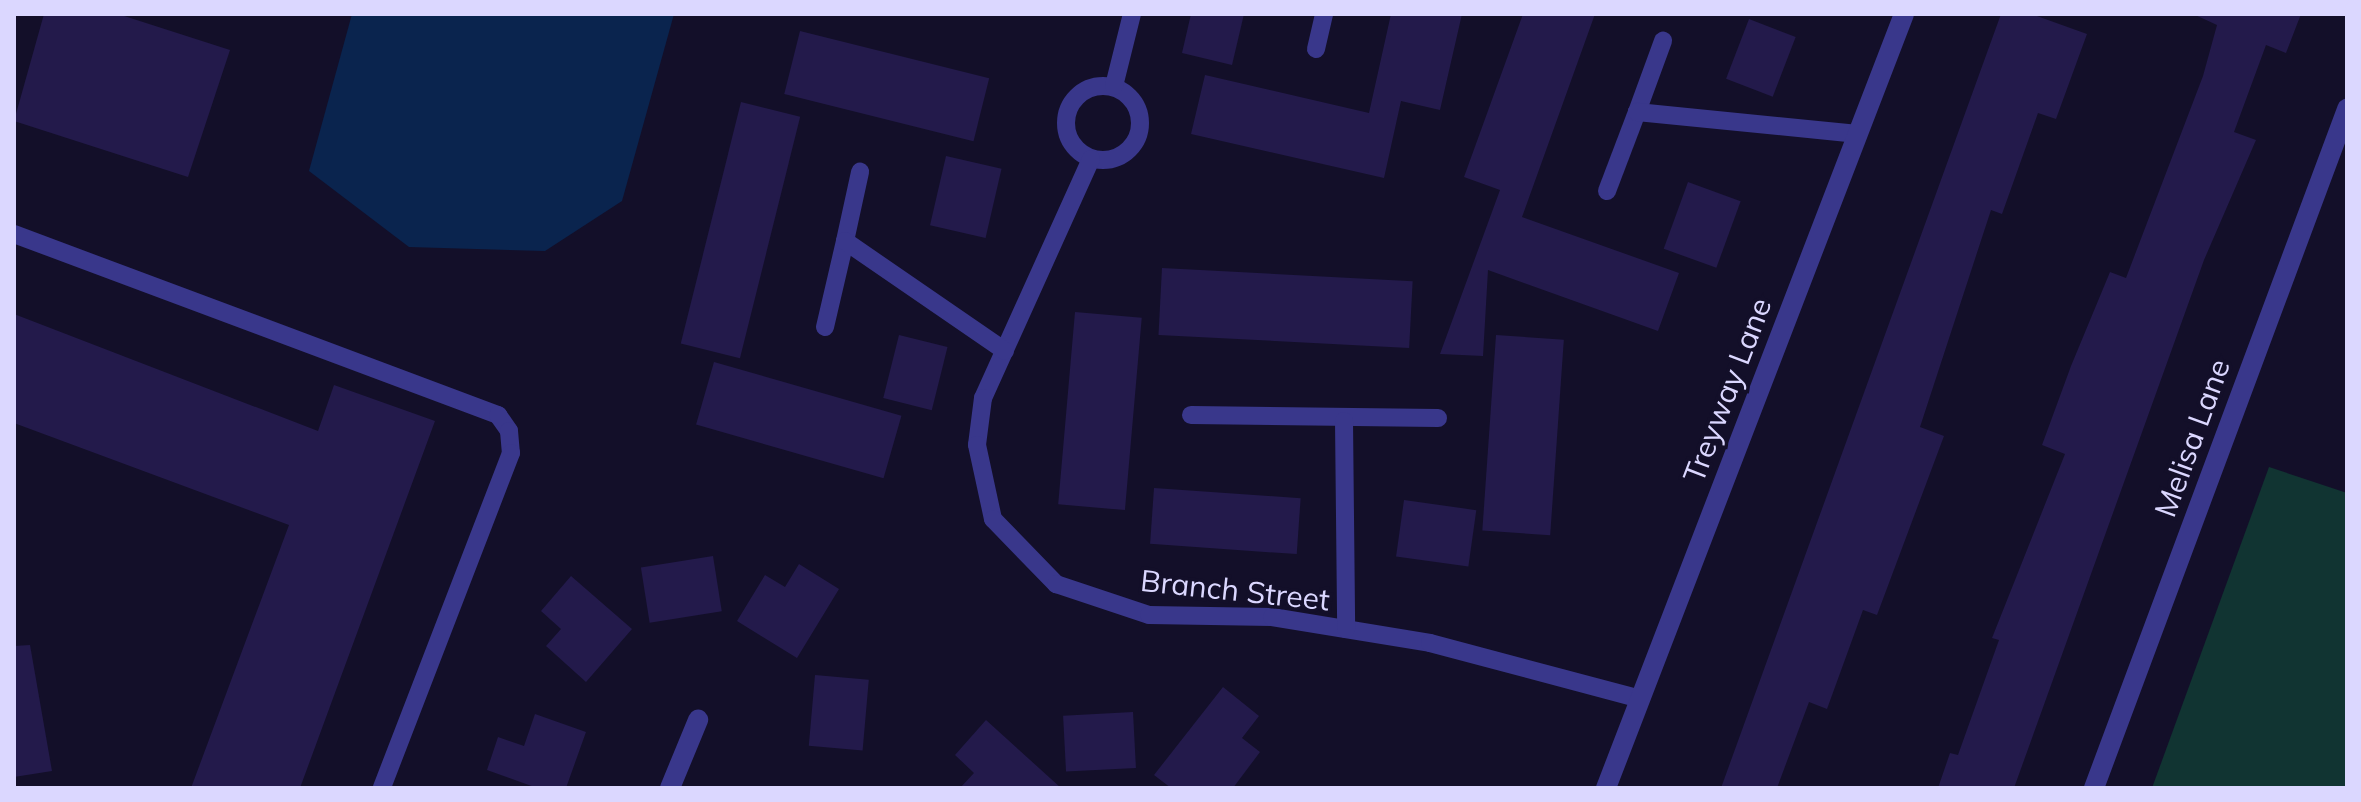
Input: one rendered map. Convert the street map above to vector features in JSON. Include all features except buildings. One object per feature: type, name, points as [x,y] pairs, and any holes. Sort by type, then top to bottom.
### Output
[{"type":"street","name":"Treyway Lane","points":[[1606,788],[1904,14]]},
{"type":"street","name":"Melisa Lane","points":[[2094,788],[2347,109]]},
{"type":"street","points":[[670,788],[698,720]]},
{"type":"lane","points":[[1114,86],[1132,14]]},
{"type":"lane","points":[[1316,49],[1324,14]]},
{"type":"lane","points":[[1607,191],[1663,41]]},
{"type":"lane","points":[[1114,86],[1140,114],[1139,134],[1111,160],[1091,159],[1065,131],[1066,111],[1077,94],[1114,86]]},
{"type":"lane","points":[[1637,112],[1858,134]]},
{"type":"lane","name":"Branch Street","points":[[1091,159],[983,398],[977,445],[993,519],[1056,584],[1149,615],[1272,617],[1346,629],[1640,699]]},
{"type":"lane","points":[[825,327],[860,172]]},
{"type":"lane","points":[[14,234],[498,415],[509,431],[511,453],[382,788]]},
{"type":"lane","points":[[845,241],[1005,351]]},
{"type":"lane","points":[[1191,415],[1344,421],[1438,418]]},
{"type":"lane","points":[[1344,421],[1346,629]]},
{"type":"green space","points":[[2269,467],[2347,493],[2347,788],[2152,788]]},
{"type":"water","points":[[352,14],[674,14],[622,201],[545,251],[409,247],[309,171]]}]
